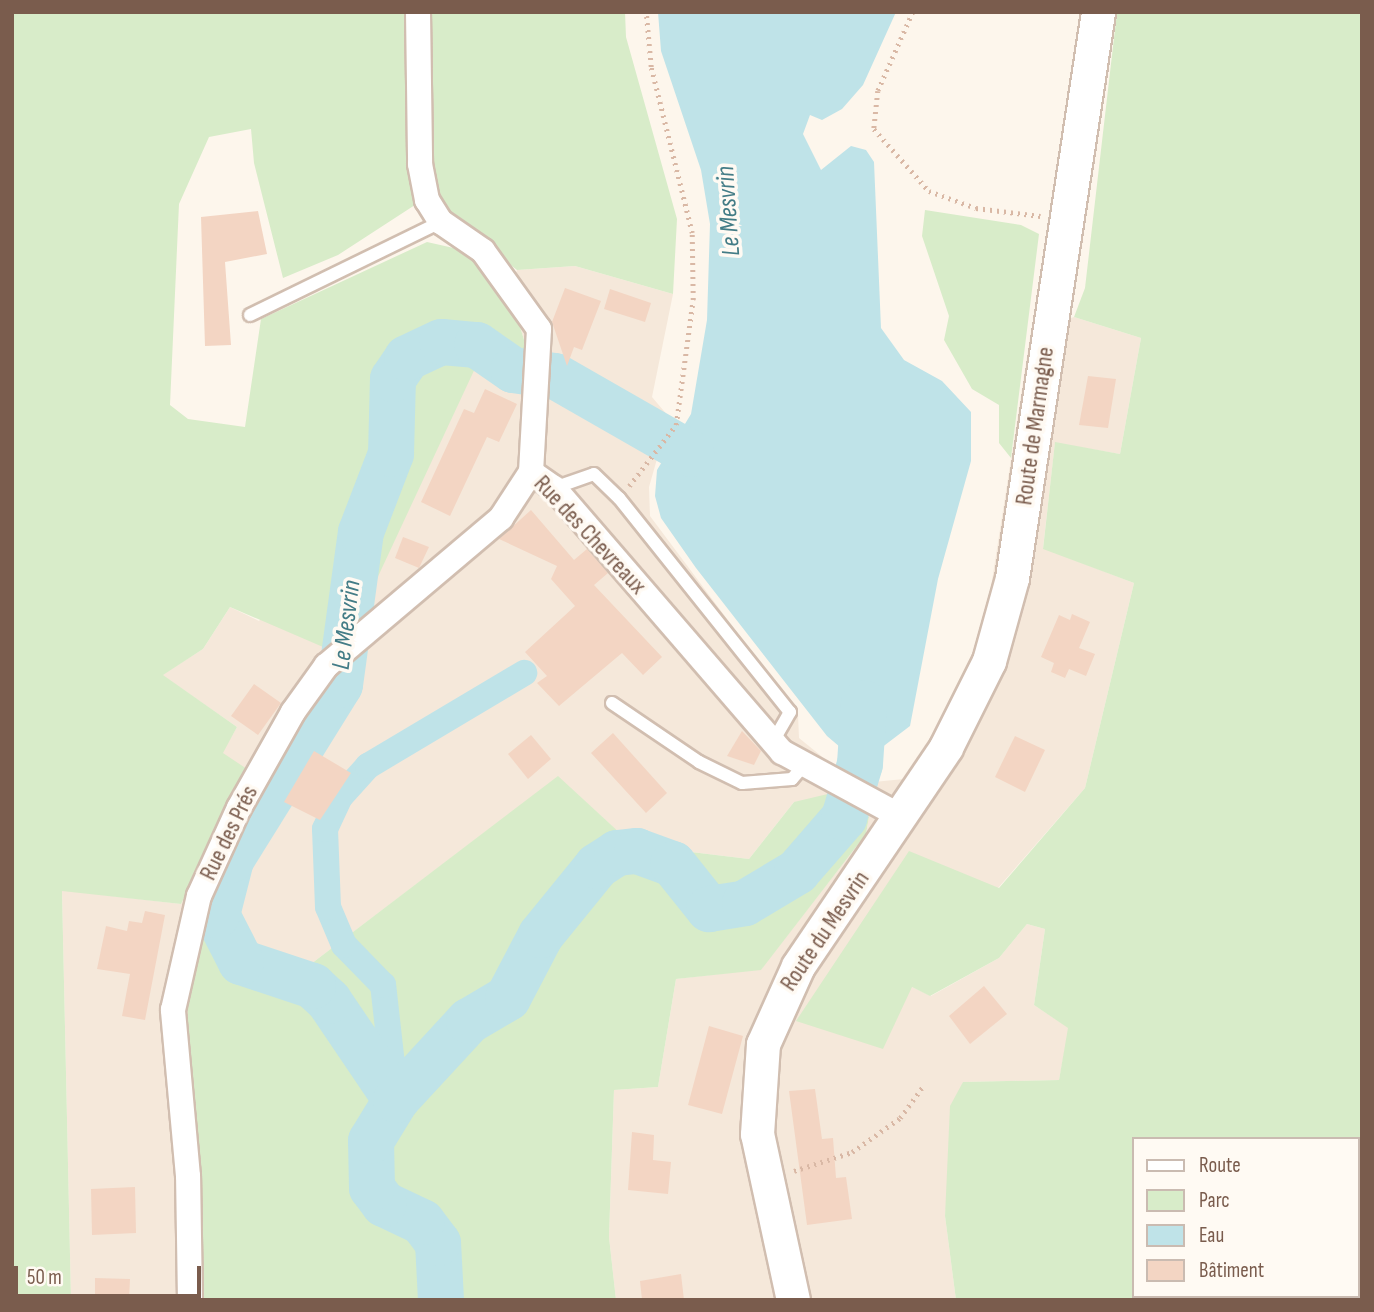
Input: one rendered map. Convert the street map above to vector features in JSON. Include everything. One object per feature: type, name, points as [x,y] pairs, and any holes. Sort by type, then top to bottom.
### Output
[{"type":"main road","name":"Route de Marmagne","points":[[887,808],[946,747],[989,661],[1012,578],[1098,12]]},
{"type":"main road","name":"Route du Mesvrin","points":[[793,1300],[757,1134],[757,1085],[775,1007],[887,808]]},
{"type":"street","name":"Rue des Chevreaux","points":[[418,12],[420,164],[427,200],[441,222],[483,251],[522,297],[539,329],[542,355],[536,392],[531,472],[554,488],[773,742],[804,765],[887,808]]},
{"type":"street","name":"Rue des Prés","points":[[190,1300],[188,1176],[173,1010],[181,954],[239,808],[293,712],[326,666],[362,639],[500,518],[531,472]]},
{"type":"lane","points":[[250,315],[441,222]]},
{"type":"lane","points":[[554,488],[594,474],[619,498],[790,712],[773,742]]},
{"type":"lane","points":[[612,703],[699,762],[742,783],[792,779],[804,765]]},
{"type":"path","points":[[619,498],[676,425],[693,300],[692,233],[651,66],[646,12]]},
{"type":"path","points":[[913,12],[878,91],[874,129],[929,191],[976,208],[1066,219]]},
{"type":"path","points":[[767,1180],[852,1152],[900,1118],[923,1086]]},
{"type":"shaded area","points":[[575,266],[673,294],[652,397],[669,417],[649,487],[650,516],[798,714],[799,738],[831,764],[874,782],[904,779],[924,761],[968,669],[989,600],[1031,331],[1074,317],[1141,338],[1120,454],[1055,443],[1043,548],[1134,583],[1085,788],[912,987],[931,996],[999,958],[1027,924],[1045,929],[1034,1005],[1069,1028],[1059,1080],[963,1082],[945,1216],[956,1300],[616,1300],[609,1237],[614,1090],[658,1087],[676,979],[761,969],[866,834],[869,817],[794,802],[749,859],[633,845],[558,777],[307,967],[239,959],[214,900],[203,1300],[71,1300],[62,890],[181,904],[222,753],[237,727],[162,675],[203,649],[230,607],[259,621],[478,361],[533,369],[509,291],[517,270]]},
{"type":"green space","points":[[12,12],[405,12],[418,203],[338,255],[283,278],[254,163],[251,129],[209,137],[179,204],[170,405],[188,419],[245,427],[261,319],[427,242],[467,251],[509,291],[533,369],[478,362],[354,628],[330,650],[230,607],[203,649],[163,675],[237,727],[223,753],[247,769],[181,904],[62,891],[71,1300],[12,1300]]},
{"type":"green space","points":[[428,12],[625,12],[626,37],[677,219],[673,294],[575,266],[517,270],[444,213],[429,162]]},
{"type":"green space","points":[[1117,12],[1362,12],[1362,1300],[956,1300],[945,1216],[950,1106],[963,1082],[1059,1080],[1068,1028],[1034,1005],[1045,929],[1027,924],[999,958],[930,996],[912,987],[883,1049],[796,1021],[909,851],[999,888],[1085,788],[1134,583],[1043,549],[1055,442],[1120,454],[1141,338],[1074,317],[1085,288]]},
{"type":"green space","points":[[925,210],[1021,225],[1039,234],[1011,458],[999,443],[999,405],[972,389],[944,340],[949,316],[922,236]]},
{"type":"green space","points":[[558,776],[633,845],[749,859],[794,802],[832,793],[869,817],[866,834],[761,970],[676,979],[658,1087],[614,1090],[609,1237],[616,1300],[203,1300],[187,1005],[193,956],[214,898],[239,959],[307,967]]},
{"type":"water","points":[[658,12],[896,12],[863,85],[842,109],[822,120],[810,115],[803,134],[821,170],[851,146],[866,150],[874,162],[881,328],[904,360],[942,381],[971,412],[971,461],[938,579],[910,726],[860,764],[827,736],[696,568],[661,518],[655,496],[657,470],[691,414],[707,320],[710,224],[701,170],[661,51]]},
{"type":"building","points":[[258,211],[267,254],[225,262],[231,345],[205,346],[201,217]]},
{"type":"building","points":[[565,288],[601,301],[582,350],[574,347],[567,366],[552,322]]},
{"type":"building","points":[[610,289],[651,303],[645,322],[604,309]]},
{"type":"building","points":[[1088,376],[1116,379],[1108,428],[1079,425]]},
{"type":"building","points":[[485,389],[517,404],[499,442],[487,437],[450,516],[421,502],[464,409],[474,413]]},
{"type":"building","points":[[531,510],[574,560],[587,549],[608,573],[594,585],[662,657],[643,675],[622,653],[559,706],[537,683],[547,676],[525,652],[575,606],[551,579],[557,566],[499,539]]},
{"type":"building","points":[[403,537],[429,547],[419,568],[395,558]]},
{"type":"building","points":[[1072,614],[1090,622],[1079,648],[1095,654],[1086,676],[1069,669],[1065,678],[1051,672],[1054,663],[1041,657],[1059,615],[1070,620]]},
{"type":"building","points":[[254,684],[281,703],[258,735],[231,716]]},
{"type":"building","points":[[742,731],[761,751],[754,765],[727,756]]},
{"type":"building","points":[[613,733],[667,793],[646,813],[591,753]]},
{"type":"building","points":[[531,735],[551,759],[528,779],[508,754]]},
{"type":"building","points":[[1015,736],[1045,750],[1025,792],[995,777]]},
{"type":"building","points":[[314,751],[351,773],[320,820],[284,802]]},
{"type":"building","points":[[145,911],[165,915],[145,1020],[122,1016],[130,974],[97,969],[106,926],[127,931],[129,921],[142,923]]},
{"type":"building","points":[[984,986],[1007,1014],[970,1044],[949,1016]]},
{"type":"building","points":[[709,1026],[743,1036],[722,1114],[688,1105]]},
{"type":"building","points":[[815,1089],[822,1139],[833,1138],[836,1178],[846,1177],[852,1219],[807,1225],[789,1091]]},
{"type":"building","points":[[632,1132],[654,1135],[653,1160],[671,1162],[668,1194],[628,1190]]},
{"type":"building","points":[[135,1187],[136,1233],[92,1235],[91,1189]]},
{"type":"building","points":[[681,1274],[684,1300],[642,1300],[640,1281]]},
{"type":"building","points":[[95,1278],[130,1279],[129,1300],[95,1300]]},
{"type":"waterway","name":"Le Mesvrin","points":[[396,1100],[329,1001],[313,986],[241,962],[217,915],[231,860],[340,685],[361,532],[391,454],[393,379],[407,358],[442,342],[477,345],[513,370],[555,376],[691,454]]},
{"type":"waterway","points":[[396,1100],[383,985],[344,945],[328,907],[325,829],[340,797],[368,766],[524,673]]},
{"type":"waterway","name":"Le Mesvrin","points":[[441,1300],[438,1243],[422,1222],[384,1204],[372,1188],[371,1141],[396,1100],[469,1021],[508,998],[541,935],[597,866],[617,853],[637,851],[673,864],[709,909],[745,903],[797,872],[844,818],[860,764],[864,703]]}]
